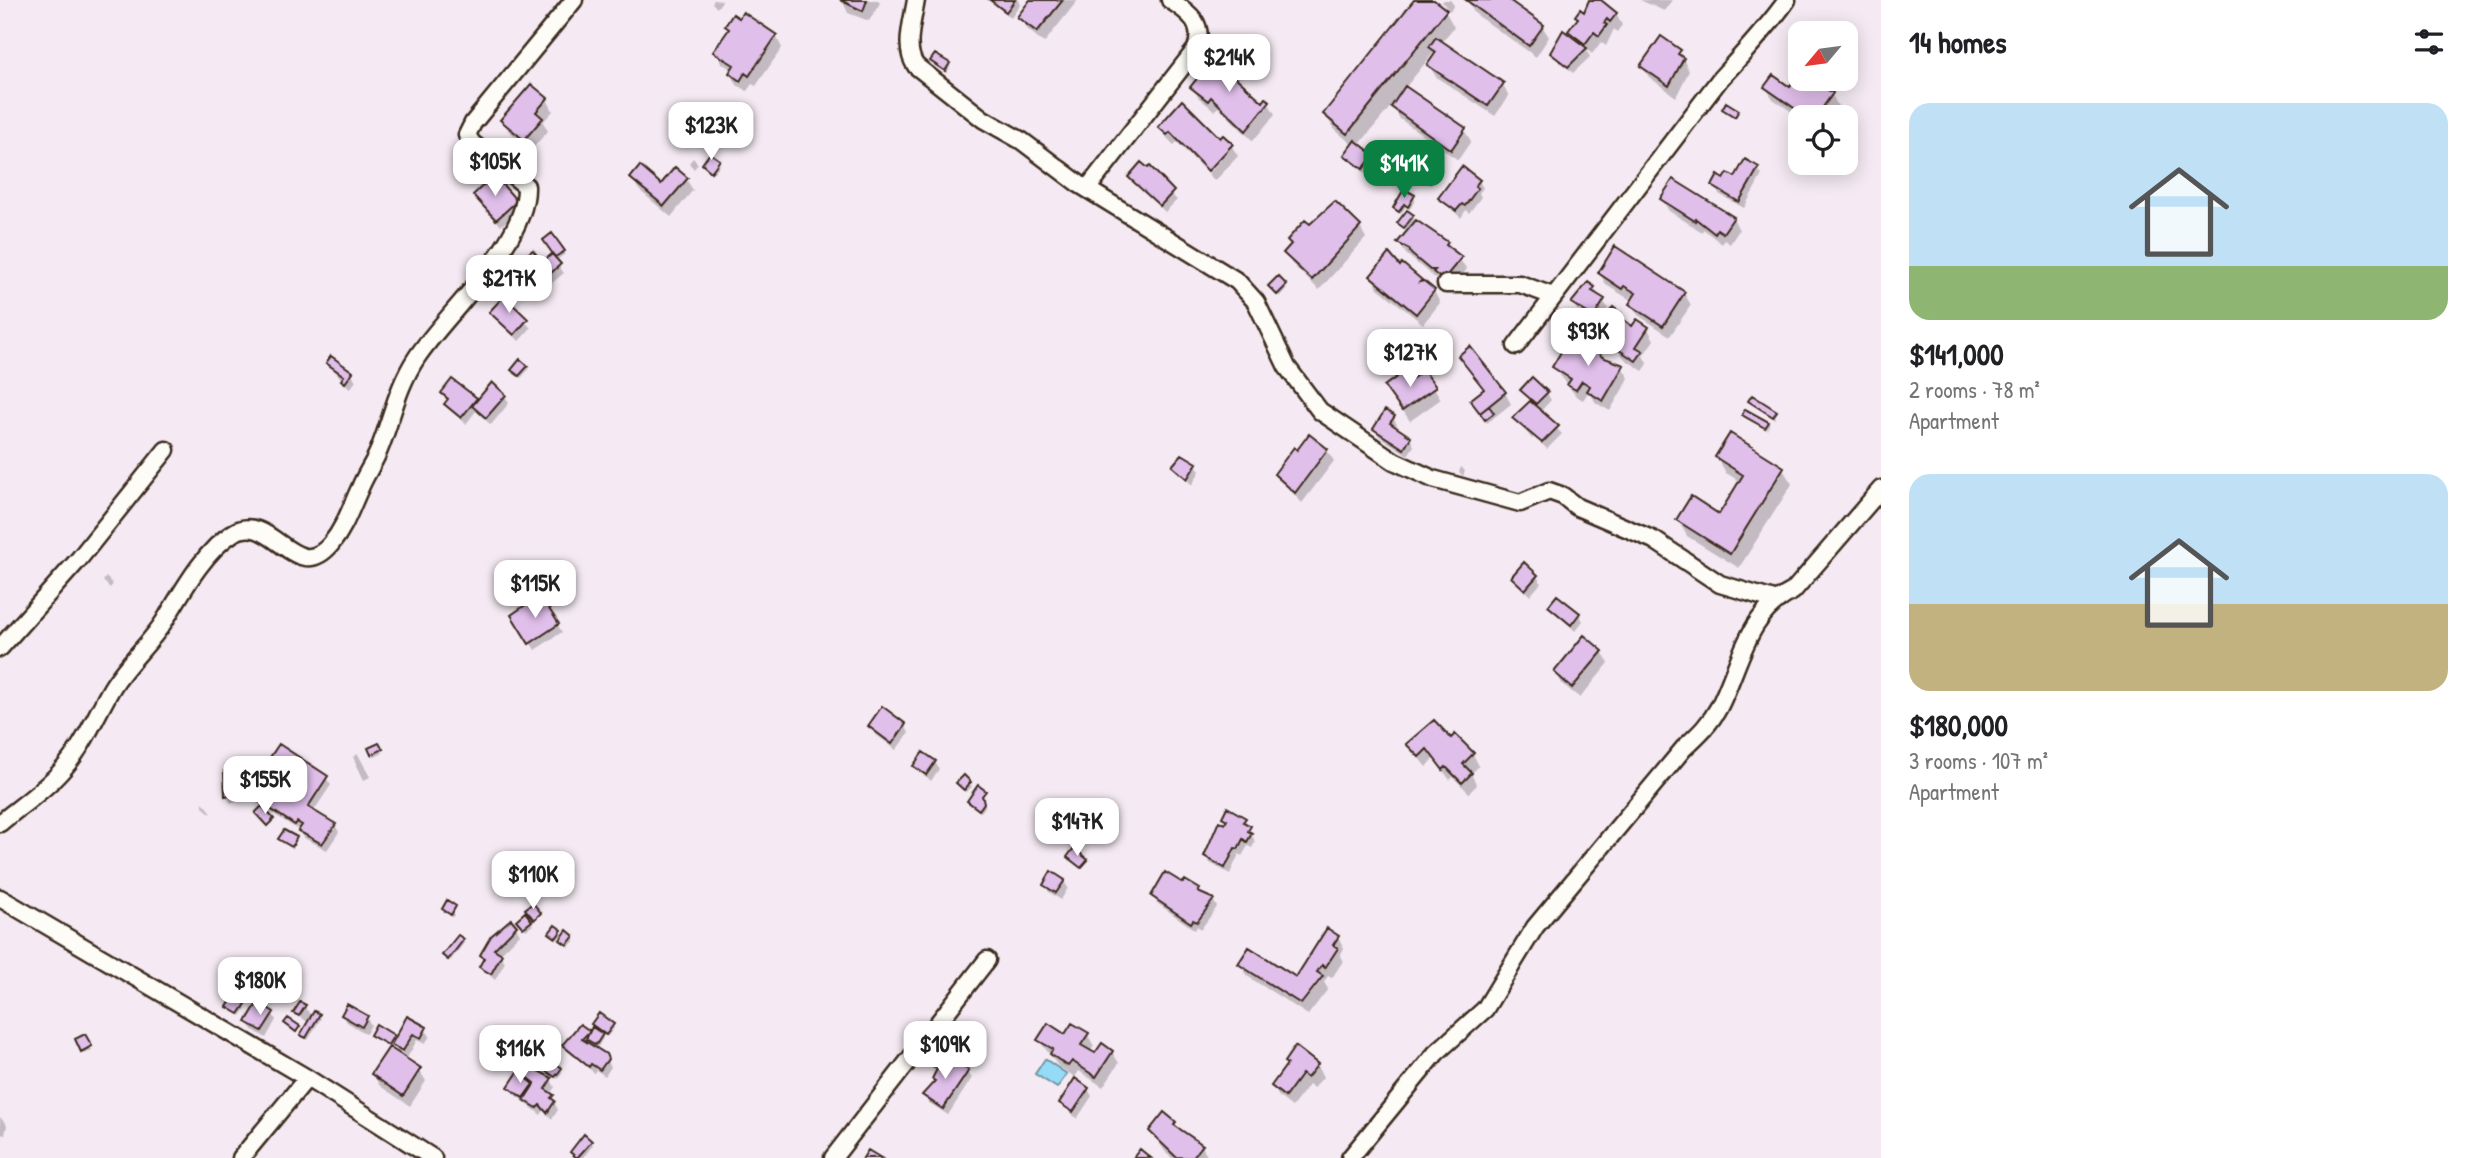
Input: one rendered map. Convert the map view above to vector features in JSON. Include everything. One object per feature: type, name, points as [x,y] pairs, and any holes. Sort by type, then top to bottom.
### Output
[{"type":"street","points":[[0,823],[65,768],[92,729],[113,686],[129,663],[156,632],[188,581],[233,533],[256,528],[269,534],[288,552],[302,556],[317,554],[329,547],[344,525],[379,449],[404,377],[424,347],[465,302],[519,221],[526,186],[472,143],[467,135],[473,123],[573,0]]},
{"type":"street","points":[[916,0],[909,46],[911,60],[916,66],[983,120],[1022,141],[1087,189],[1237,281],[1256,302],[1287,367],[1320,411],[1394,461],[1433,479],[1520,503],[1549,491],[1563,496],[1577,507],[1654,540],[1720,584],[1774,600]]},
{"type":"street","points":[[1087,189],[1196,49],[1199,28],[1194,19],[1170,0]]},
{"type":"street","points":[[1516,346],[1720,79],[1749,49],[1755,37],[1787,0]]},
{"type":"street","points":[[1446,284],[1520,284],[1553,296]]},
{"type":"street","points":[[0,648],[79,559],[166,450]]},
{"type":"street","points":[[1350,1158],[1436,1053],[1485,1009],[1535,927],[1684,748],[1705,729],[1719,706],[1752,631],[1774,600],[1793,591],[1881,489]]},
{"type":"street","points":[[0,898],[307,1078],[433,1158]]},
{"type":"street","points":[[833,1158],[987,960]]},
{"type":"street","points":[[241,1158],[307,1078]]},
{"type":"water","points":[[1045,1059],[1067,1074],[1057,1088],[1035,1074]]},
{"type":"building","points":[[840,0],[867,0],[863,11]]},
{"type":"building","points":[[990,0],[1015,0],[1006,12]]},
{"type":"building","points":[[1030,0],[1063,0],[1037,32],[1017,17]]},
{"type":"building","points":[[1414,0],[1434,0],[1447,10],[1347,134],[1323,114]]},
{"type":"building","points":[[1466,0],[1509,0],[1544,25],[1529,46]]},
{"type":"building","points":[[1589,0],[1601,0],[1617,13],[1610,22],[1607,19],[1604,23],[1607,25],[1599,36],[1594,32],[1585,44],[1568,31],[1578,18],[1575,16],[1580,9],[1584,12]]},
{"type":"building","points":[[743,12],[777,35],[749,76],[745,73],[740,81],[729,73],[734,65],[713,52],[729,29],[725,26],[733,14],[739,18]]},
{"type":"building","points":[[1563,30],[1587,48],[1568,67],[1550,53]]},
{"type":"building","points":[[1661,36],[1681,50],[1678,54],[1684,58],[1669,86],[1640,66]]},
{"type":"building","points":[[1436,37],[1504,83],[1488,106],[1427,65],[1436,52],[1429,47]]},
{"type":"building","points":[[935,54],[950,63],[945,71],[930,61]]},
{"type":"building","points":[[1214,58],[1263,102],[1266,98],[1270,101],[1246,131],[1211,97],[1208,101],[1190,87]]},
{"type":"building","points":[[1773,75],[1788,86],[1788,91],[1833,93],[1824,105],[1790,105],[1764,87]]},
{"type":"building","points":[[531,84],[548,98],[536,112],[543,118],[524,140],[500,120]]},
{"type":"building","points":[[1405,86],[1466,128],[1451,150],[1391,107]]},
{"type":"building","points":[[1182,100],[1220,138],[1223,135],[1233,144],[1208,171],[1170,132],[1167,135],[1158,127]]},
{"type":"building","points":[[1726,102],[1739,110],[1735,117],[1722,109]]},
{"type":"building","points":[[1355,140],[1374,155],[1363,169],[1344,155]]},
{"type":"building","points":[[710,153],[720,160],[711,172],[702,164]]},
{"type":"building","points":[[1745,159],[1759,167],[1739,202],[1712,186],[1718,175],[1724,179],[1728,173],[1735,177]]},
{"type":"building","points":[[1141,162],[1148,168],[1150,166],[1174,191],[1160,206],[1128,177]]},
{"type":"building","points":[[1419,163],[1436,177],[1430,183],[1413,170]]},
{"type":"building","points":[[640,166],[661,184],[675,167],[688,178],[664,206],[630,178]]},
{"type":"building","points":[[1462,166],[1480,180],[1475,186],[1478,188],[1465,206],[1462,204],[1456,211],[1438,198]]},
{"type":"building","points":[[494,175],[517,201],[496,220],[473,195]]},
{"type":"building","points":[[1673,179],[1734,217],[1723,233],[1717,229],[1715,234],[1696,219],[1695,221],[1660,199]]},
{"type":"building","points":[[1404,189],[1415,195],[1408,207],[1404,204],[1399,212],[1393,208]]},
{"type":"building","points":[[1335,201],[1361,226],[1312,280],[1283,253],[1291,244],[1287,240],[1305,220],[1310,224]]},
{"type":"building","points":[[1407,210],[1414,215],[1404,228],[1397,223]]},
{"type":"building","points":[[1416,220],[1448,242],[1446,245],[1462,257],[1443,280],[1433,272],[1435,270],[1430,270],[1411,254],[1409,249],[1397,243]]},
{"type":"building","points":[[552,233],[565,251],[555,257],[543,240]]},
{"type":"building","points":[[1615,246],[1685,292],[1663,326],[1629,304],[1636,293],[1624,286],[1622,289],[1598,273]]},
{"type":"building","points":[[533,250],[541,261],[529,269],[522,258]]},
{"type":"building","points":[[1389,253],[1400,266],[1402,263],[1422,280],[1420,282],[1424,281],[1435,290],[1416,314],[1370,276]]},
{"type":"building","points":[[552,254],[561,264],[541,282],[532,271]]},
{"type":"building","points":[[1278,276],[1287,285],[1277,295],[1268,286]]},
{"type":"building","points":[[1588,282],[1595,287],[1592,291],[1605,299],[1594,317],[1571,303]]},
{"type":"building","points":[[504,296],[528,319],[514,335],[489,312]]},
{"type":"building","points":[[1613,307],[1621,313],[1619,316],[1632,326],[1637,319],[1649,327],[1636,347],[1643,351],[1636,361],[1616,348],[1619,343],[1597,328]]},
{"type":"building","points":[[1579,337],[1601,347],[1598,352],[1602,357],[1624,365],[1603,401],[1587,391],[1590,386],[1582,381],[1576,390],[1567,385],[1571,379],[1552,367],[1564,347],[1568,350]]},
{"type":"building","points":[[1470,346],[1506,392],[1480,413],[1470,400],[1484,389],[1458,356]]},
{"type":"building","points":[[331,356],[353,372],[345,383],[341,380],[344,376],[326,363]]},
{"type":"building","points":[[520,359],[528,366],[519,376],[511,370]]},
{"type":"building","points":[[1424,370],[1436,387],[1402,411],[1384,386],[1401,374],[1407,382]]},
{"type":"building","points":[[1532,377],[1548,392],[1536,404],[1520,390]]},
{"type":"building","points":[[452,379],[477,398],[461,418],[444,404],[448,399],[441,393]]},
{"type":"building","points":[[492,382],[506,395],[486,418],[472,406]]},
{"type":"building","points":[[1752,395],[1777,411],[1773,417],[1748,401]]},
{"type":"building","points":[[1530,401],[1559,426],[1542,443],[1512,418]]},
{"type":"building","points":[[1489,406],[1494,413],[1485,420],[1480,413]]},
{"type":"building","points":[[1745,409],[1769,422],[1765,428],[1742,415]]},
{"type":"building","points":[[1385,410],[1395,416],[1390,423],[1411,437],[1404,449],[1373,429]]},
{"type":"building","points":[[1730,433],[1784,467],[1730,554],[1676,520],[1691,496],[1719,514],[1743,475],[1715,457]]},
{"type":"building","points":[[1309,434],[1328,449],[1295,493],[1274,474],[1294,447],[1297,450]]},
{"type":"building","points":[[1182,454],[1197,463],[1187,479],[1172,466]]},
{"type":"building","points":[[1524,562],[1538,575],[1525,590],[1511,577]]},
{"type":"building","points":[[540,595],[559,624],[529,644],[511,615]]},
{"type":"building","points":[[1557,595],[1580,613],[1571,625],[1548,606]]},
{"type":"building","points":[[1584,635],[1603,651],[1572,688],[1554,672]]},
{"type":"building","points":[[882,706],[906,724],[892,744],[868,726]]},
{"type":"building","points":[[1434,720],[1451,738],[1455,734],[1474,753],[1463,764],[1472,773],[1462,783],[1446,767],[1443,770],[1427,749],[1419,757],[1406,744]]},
{"type":"building","points":[[379,743],[383,749],[371,755],[368,748]]},
{"type":"building","points":[[279,744],[328,776],[308,807],[336,824],[322,844],[298,831],[302,825],[297,822],[295,825],[246,793]],"holes":[[[282,766],[304,782],[294,797],[271,781]]]},
{"type":"building","points":[[923,752],[936,761],[926,775],[913,766]]},
{"type":"building","points":[[224,771],[243,772],[243,793],[225,796]]},
{"type":"building","points":[[964,775],[971,782],[964,790],[956,783]]},
{"type":"building","points":[[978,785],[986,791],[982,796],[984,803],[979,810],[967,801]]},
{"type":"building","points":[[262,806],[274,819],[267,826],[255,813]]},
{"type":"building","points":[[1227,807],[1246,818],[1243,822],[1251,826],[1248,831],[1252,833],[1247,842],[1243,839],[1238,849],[1235,848],[1225,868],[1204,856],[1219,821],[1225,824],[1227,820],[1222,817]]},
{"type":"building","points":[[284,830],[297,837],[292,847],[278,839]]},
{"type":"building","points":[[1074,848],[1088,860],[1081,868],[1067,857]]},
{"type":"building","points":[[1051,871],[1065,880],[1056,893],[1043,885]]},
{"type":"building","points":[[1165,872],[1183,883],[1185,880],[1200,889],[1198,892],[1214,899],[1197,922],[1193,920],[1191,923],[1151,896]]},
{"type":"building","points":[[447,900],[456,906],[451,915],[442,909]]},
{"type":"building","points":[[533,903],[541,913],[534,920],[525,909]]},
{"type":"building","points":[[525,912],[532,921],[523,928],[516,920]]},
{"type":"building","points":[[511,919],[517,926],[494,949],[502,954],[491,974],[479,967],[484,958],[480,955],[491,936]]},
{"type":"building","points":[[555,925],[562,930],[556,938],[549,933]]},
{"type":"building","points":[[1327,928],[1339,936],[1333,945],[1338,948],[1325,968],[1322,965],[1317,972],[1323,976],[1301,1004],[1238,964],[1249,947],[1296,977]]},
{"type":"building","points":[[567,930],[574,936],[567,945],[560,940]]},
{"type":"building","points":[[458,935],[464,939],[448,960],[442,955]]},
{"type":"building","points":[[253,986],[261,990],[255,1001],[247,996]]},
{"type":"building","points":[[234,996],[246,1004],[239,1014],[227,1007]]},
{"type":"building","points":[[258,1002],[274,1012],[262,1031],[246,1022]]},
{"type":"building","points":[[300,1002],[306,1005],[299,1016],[293,1013]]},
{"type":"building","points":[[347,1004],[368,1016],[362,1027],[341,1015]]},
{"type":"building","points":[[314,1011],[320,1014],[306,1038],[300,1035]]},
{"type":"building","points":[[599,1013],[614,1024],[606,1035],[591,1024]]},
{"type":"building","points":[[407,1016],[427,1027],[421,1038],[413,1034],[403,1051],[391,1045]]},
{"type":"building","points":[[288,1018],[300,1026],[296,1032],[284,1023]]},
{"type":"building","points":[[1048,1023],[1065,1034],[1072,1023],[1089,1033],[1081,1045],[1095,1053],[1102,1043],[1113,1051],[1096,1077],[1072,1061],[1068,1066],[1050,1054],[1053,1049],[1037,1040]]},
{"type":"building","points":[[376,1024],[394,1035],[388,1045],[370,1035]]},
{"type":"building","points":[[580,1024],[590,1031],[582,1039],[606,1054],[608,1059],[600,1070],[591,1064],[589,1067],[562,1045]]},
{"type":"building","points":[[592,1027],[603,1034],[596,1045],[586,1039]]},
{"type":"building","points":[[85,1034],[92,1046],[81,1052],[75,1039]]},
{"type":"building","points":[[1295,1046],[1318,1064],[1307,1078],[1302,1074],[1285,1097],[1271,1086],[1287,1064],[1284,1062]]},
{"type":"building","points":[[389,1047],[421,1068],[403,1096],[371,1074]]},
{"type":"building","points":[[940,1055],[969,1070],[943,1109],[922,1095],[935,1081],[932,1079],[937,1069],[933,1067]]},
{"type":"building","points":[[546,1056],[562,1068],[555,1077],[539,1066]]},
{"type":"building","points":[[529,1066],[552,1078],[545,1089],[554,1095],[551,1098],[555,1101],[547,1113],[540,1105],[537,1108],[524,1100],[535,1083],[523,1074]]},
{"type":"building","points":[[518,1072],[533,1084],[523,1098],[508,1087]]},
{"type":"building","points":[[1075,1078],[1089,1088],[1073,1112],[1059,1103]]},
{"type":"building","points":[[1164,1112],[1176,1122],[1174,1125],[1203,1145],[1192,1158],[1176,1157],[1149,1131]]},
{"type":"building","points":[[584,1134],[592,1141],[577,1158],[570,1152]]},
{"type":"building","points":[[1140,1149],[1151,1158],[1133,1158]]},
{"type":"building","points":[[868,1150],[881,1158],[863,1158]]}]
